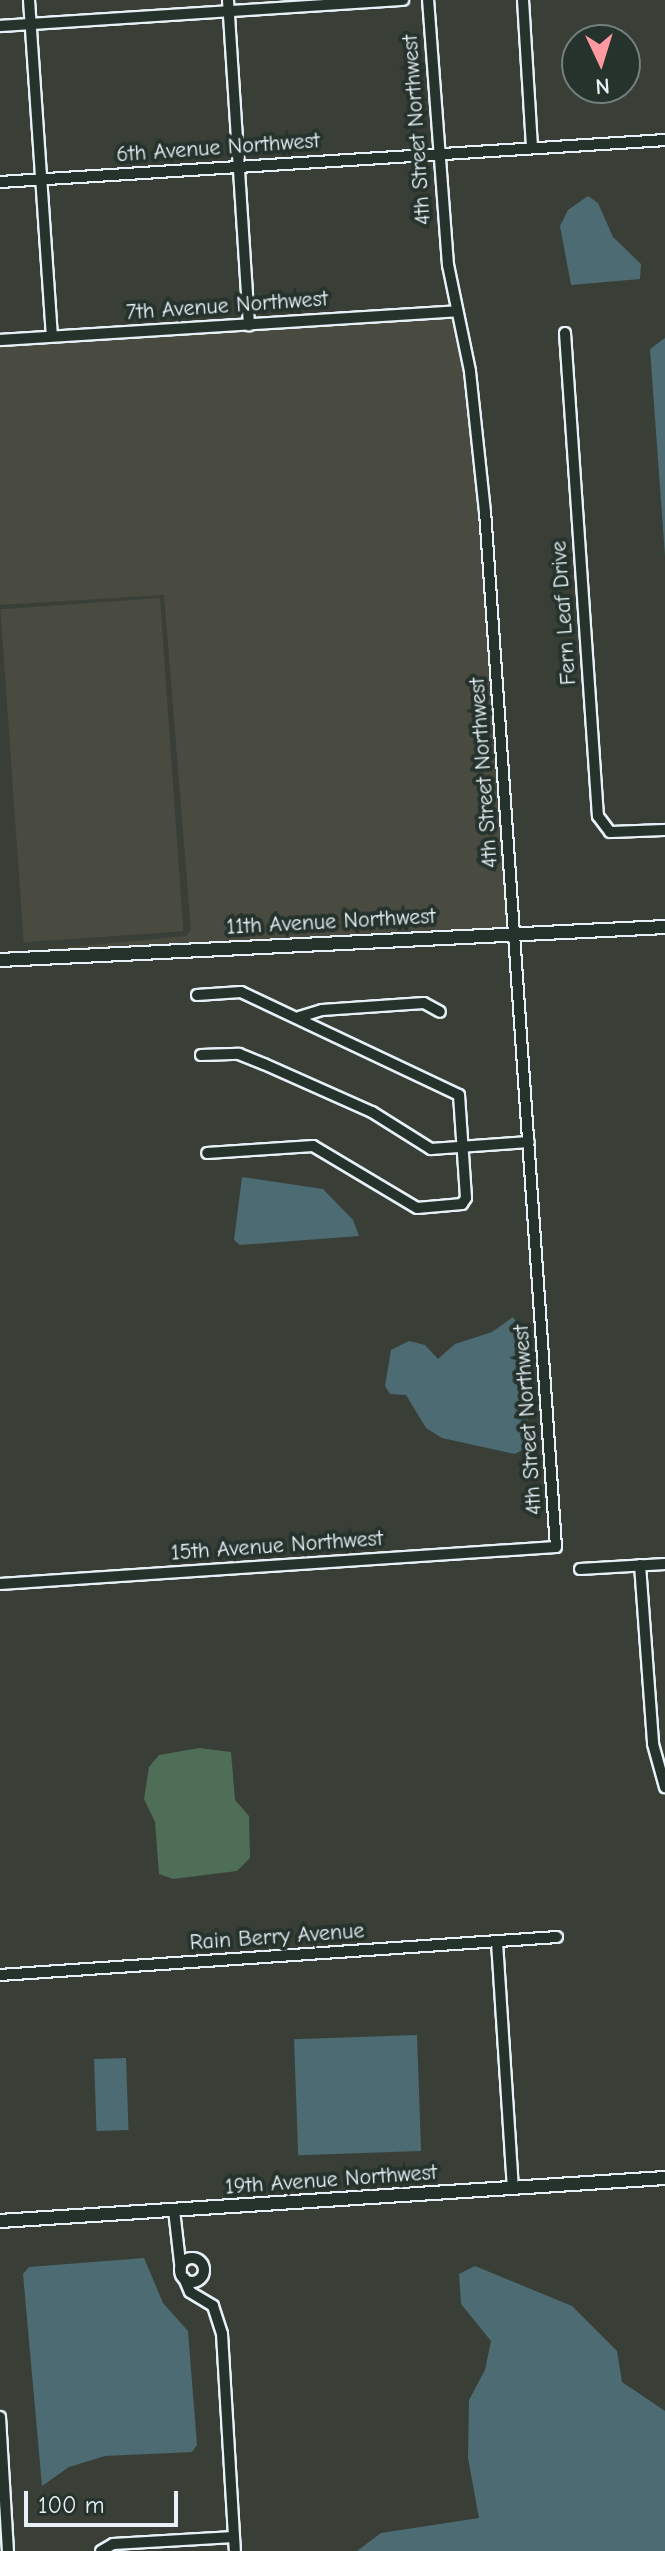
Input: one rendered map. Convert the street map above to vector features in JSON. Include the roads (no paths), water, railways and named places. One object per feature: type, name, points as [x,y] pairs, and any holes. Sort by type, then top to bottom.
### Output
[{"type":"street","points":[[29,0],[52,336]]},
{"type":"street","points":[[228,0],[249,325]]},
{"type":"street","points":[[0,26],[403,0]]},
{"type":"street","name":"4th Street Northwest","points":[[428,0],[439,154],[456,311],[470,371],[485,512],[556,1547]]},
{"type":"street","points":[[523,0],[532,148]]},
{"type":"street","name":"6th Avenue Northwest","points":[[0,182],[665,140]]},
{"type":"street","name":"7th Avenue Northwest","points":[[0,340],[456,311]]},
{"type":"street","name":"Fern Leaf Drive","points":[[565,333],[598,816],[610,832],[665,830]]},
{"type":"street","name":"11th Avenue Northwest","points":[[0,960],[665,927]]},
{"type":"street","points":[[197,995],[241,992],[459,1095],[463,1146],[462,1204],[417,1208],[313,1146],[207,1153]]},
{"type":"street","points":[[299,1017],[322,1010],[424,1003],[440,1012]]},
{"type":"street","points":[[201,1055],[239,1054],[357,1105],[431,1149],[529,1142]]},
{"type":"street","name":"15th Avenue Northwest","points":[[0,1584],[556,1547]]},
{"type":"street","points":[[580,1569],[665,1564]]},
{"type":"street","points":[[640,1565],[653,1744],[665,1787]]},
{"type":"street","name":"Rain Berry Avenue","points":[[0,1975],[557,1937]]},
{"type":"street","points":[[497,1942],[513,2188]]},
{"type":"street","name":"19th Avenue Northwest","points":[[0,2221],[665,2178]]},
{"type":"street","points":[[174,2210],[182,2274],[190,2292],[213,2306],[222,2334],[235,2551]]},
{"type":"street","points":[[176,2245],[203,2265],[202,2299]]},
{"type":"street","points":[[182,2274],[191,2259]]},
{"type":"street","points":[[182,2274],[201,2278]]},
{"type":"street","points":[[0,2417],[8,2551]]},
{"type":"street","points":[[101,2551],[113,2544],[234,2537]]},
{"type":"water","points":[[588,196],[598,203],[613,237],[641,264],[640,279],[571,285],[560,226],[568,210]]},
{"type":"water","points":[[665,338],[665,556],[650,349]]},
{"type":"water","points":[[242,1177],[323,1189],[353,1220],[359,1236],[240,1245],[234,1240]]},
{"type":"water","points":[[513,1317],[519,1326],[524,1362],[528,1430],[527,1447],[515,1454],[442,1438],[426,1428],[406,1395],[390,1394],[385,1386],[391,1350],[409,1341],[425,1345],[438,1359],[455,1344],[492,1332]]},
{"type":"water","points":[[417,2035],[421,2151],[298,2155],[294,2039]]},
{"type":"water","points":[[126,2058],[129,2130],[97,2131],[94,2059]]},
{"type":"water","points":[[144,2258],[163,2303],[188,2331],[197,2445],[192,2452],[105,2456],[69,2467],[42,2486],[23,2274],[29,2267]]},
{"type":"water","points":[[475,2266],[572,2306],[617,2351],[622,2382],[665,2411],[665,2551],[357,2551],[381,2533],[479,2518],[468,2458],[469,2400],[485,2370],[491,2341],[461,2304],[459,2274]]}]
